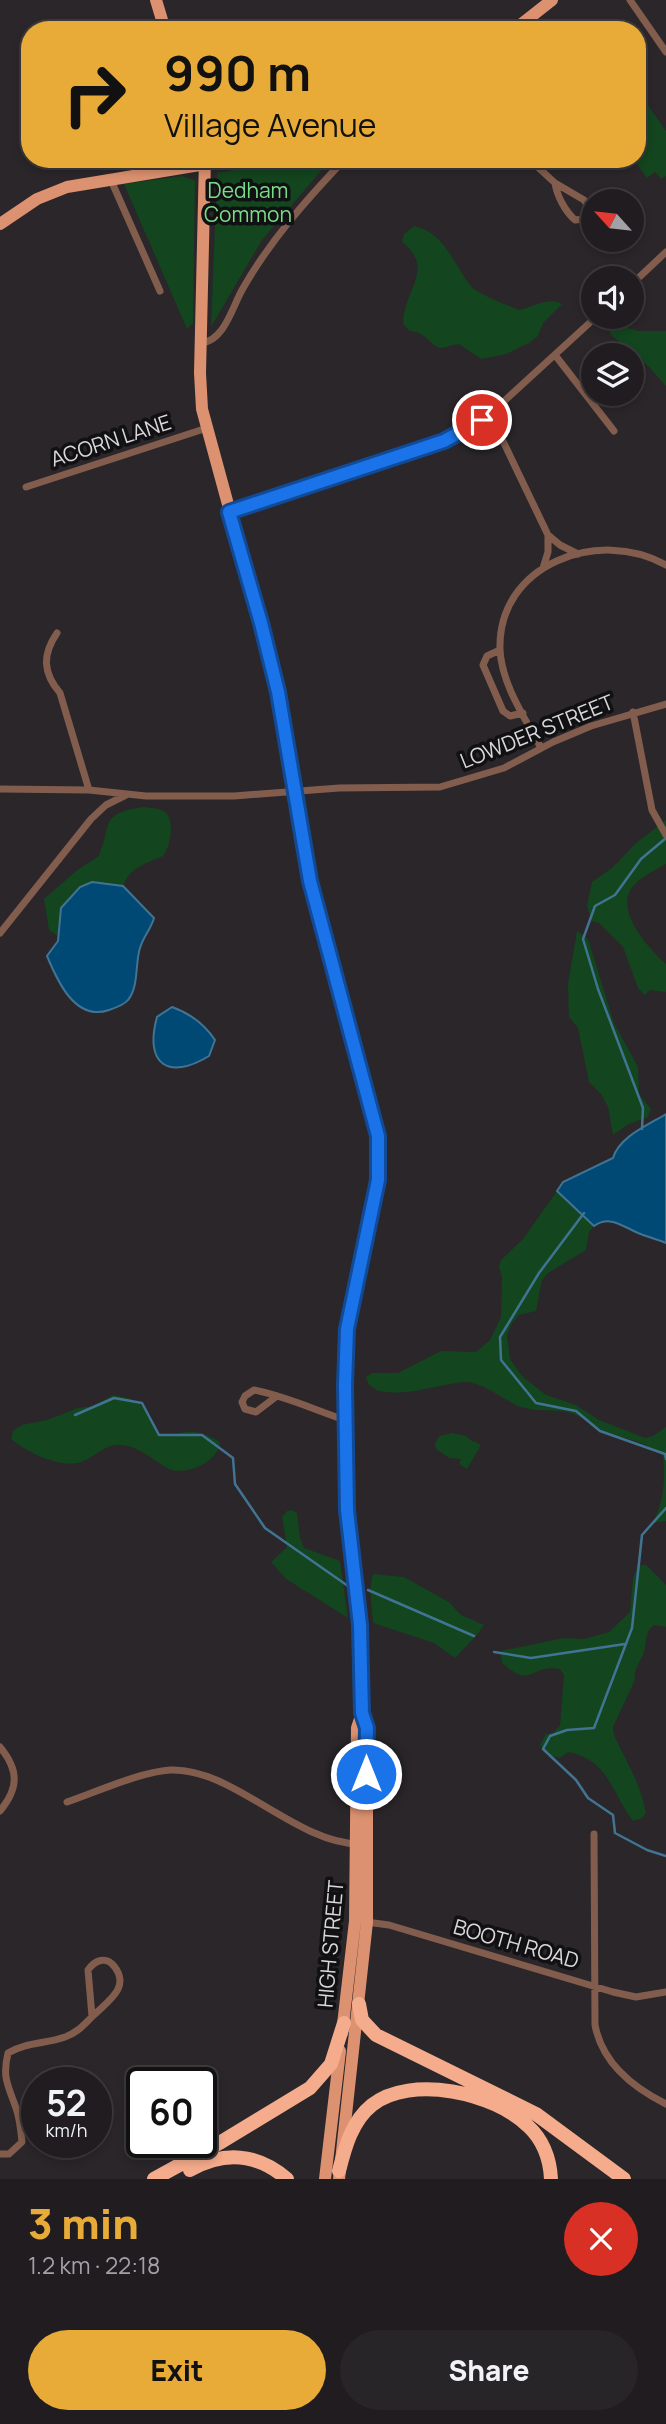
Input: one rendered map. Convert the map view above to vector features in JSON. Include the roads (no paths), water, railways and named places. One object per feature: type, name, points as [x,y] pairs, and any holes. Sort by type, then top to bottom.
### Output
[{"type":"highway","points":[[359,2004],[362,2020],[376,2035],[536,2114],[624,2179]]},
{"type":"highway","points":[[154,2179],[310,2088],[331,2064],[344,2023]]},
{"type":"highway","points":[[339,2175],[351,2133],[369,2108],[389,2095],[403,2090],[425,2088],[480,2100],[516,2116],[540,2141],[548,2159],[551,2179]]},
{"type":"highway","points":[[174,2179],[208,2161],[234,2157],[264,2164],[286,2179]]},
{"type":"main road","points":[[156,0],[163,21]]},
{"type":"main road","points":[[525,21],[552,0]]},
{"type":"main road","points":[[0,224],[29,203],[51,192],[169,168]]},
{"type":"main road","name":"HIGH STREET","points":[[205,168],[200,389],[206,428],[275,677],[310,881],[373,1113],[379,1146],[375,1200],[347,1329],[347,1510],[360,1625],[362,1713],[357,1728],[361,1921],[359,2004],[339,2175]]},
{"type":"main road","name":"HIGH STREET","points":[[325,2179],[344,2023],[361,1921]]},
{"type":"street","points":[[629,0],[644,21]]},
{"type":"street","points":[[646,24],[666,52]]},
{"type":"street","points":[[201,343],[217,337],[243,288],[273,242],[337,168]]},
{"type":"street","points":[[539,168],[555,183],[587,203],[590,210],[584,219],[578,221],[569,215],[555,183]]},
{"type":"street","points":[[110,178],[159,291]]},
{"type":"street","points":[[644,273],[666,252]]},
{"type":"street","points":[[229,512],[444,441],[472,428],[583,329]]},
{"type":"street","points":[[555,355],[614,431]]},
{"type":"street","points":[[490,414],[548,535],[560,545],[579,554]]},
{"type":"street","name":"ACORN LANE","points":[[26,487],[206,428]]},
{"type":"street","points":[[542,569],[548,551],[548,535]]},
{"type":"street","points":[[541,748],[507,681],[500,650],[501,630],[510,604],[526,582],[542,569],[579,554],[597,550],[622,550],[644,555],[666,565]]},
{"type":"street","points":[[57,633],[48,646],[45,662],[50,682],[60,693],[89,790]]},
{"type":"street","points":[[500,650],[487,656],[483,666],[503,711],[510,716],[523,713]]},
{"type":"street","name":"LOWDER STREET","points":[[0,789],[234,796],[352,787],[440,787],[504,768],[578,731],[666,704]]},
{"type":"street","points":[[633,712],[652,810],[665,834]]},
{"type":"street","points":[[0,933],[91,818],[106,805],[126,794]]},
{"type":"street","points":[[277,1396],[345,1420]]},
{"type":"street","points":[[0,1747],[12,1762],[15,1776],[12,1793],[0,1811]]},
{"type":"street","points":[[67,1802],[160,1772],[188,1772],[214,1780],[328,1839],[361,1844]]},
{"type":"street","points":[[594,1834],[595,2025],[598,2043],[607,2058],[627,2079],[666,2104]]},
{"type":"street","name":"BOOTH ROAD","points":[[361,1921],[389,1925],[636,1997],[666,1992]]},
{"type":"street","points":[[0,2154],[9,2154],[22,2142],[17,2110],[6,2083],[8,2053],[18,2047],[65,2037],[80,2030],[114,1997],[120,1986],[119,1972],[111,1962],[103,1959],[93,1963],[88,1970],[92,2016]]},
{"type":"water","points":[[92,882],[123,886],[154,918],[140,948],[135,982],[128,1000],[122,1005],[97,1012],[77,1005],[62,987],[47,956],[58,941],[61,908],[80,887]]},
{"type":"water","points":[[172,1007],[196,1020],[215,1040],[209,1056],[182,1067],[163,1064],[157,1057],[154,1033],[157,1017]]},
{"type":"water","points":[[666,1114],[666,1243],[616,1223],[605,1221],[594,1226],[557,1191],[563,1182],[613,1158],[628,1138]]},
{"type":"waterway","points":[[642,1129],[643,1108],[598,989],[583,939],[595,906],[615,895],[641,859],[666,838]]},
{"type":"waterway","points":[[584,1213],[539,1273],[500,1337],[501,1360],[536,1403],[576,1411],[600,1431],[665,1454],[666,1459]]},
{"type":"waterway","points":[[75,1415],[114,1398],[142,1403],[159,1435],[202,1435],[233,1458],[235,1484],[265,1528],[348,1586]]},
{"type":"waterway","points":[[666,1508],[642,1535],[632,1628],[594,1728],[567,1730],[550,1736],[543,1749],[576,1780],[588,1798],[613,1815],[615,1833],[647,1850],[666,1856]]},
{"type":"waterway","points":[[368,1590],[474,1636]]},
{"type":"waterway","points":[[494,1652],[531,1658],[625,1644]]},
{"type":"park label","name":"Dedham Common","points":[[248,203]]}]
